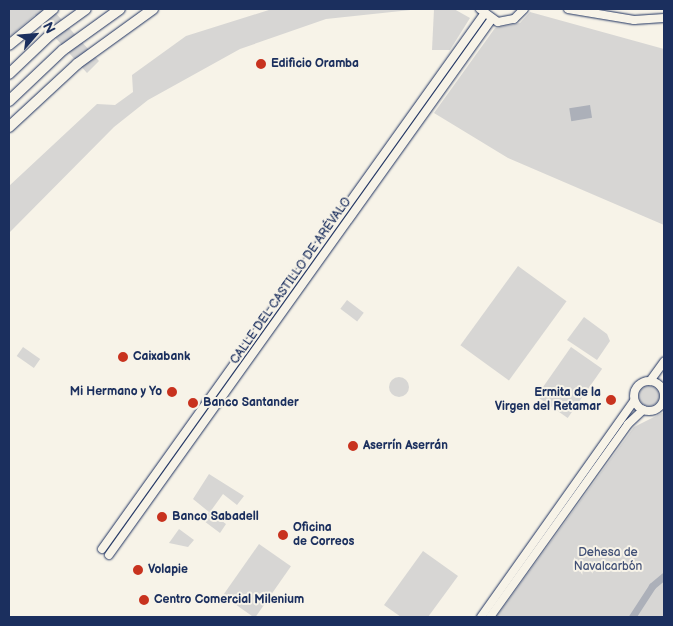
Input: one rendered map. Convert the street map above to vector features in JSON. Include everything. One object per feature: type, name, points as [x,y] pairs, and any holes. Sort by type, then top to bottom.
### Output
[{"type":"highway","points":[[9,46],[52,9]]},
{"type":"highway","points":[[9,74],[50,35],[86,9]]},
{"type":"highway","points":[[9,101],[63,50],[120,9]]},
{"type":"highway","points":[[9,127],[77,64],[153,9]]},
{"type":"highway","points":[[96,49],[162,9]]},
{"type":"street","points":[[482,11],[491,20],[506,22],[524,9]]},
{"type":"street","points":[[568,9],[634,20],[664,18]]},
{"type":"street","name":"CALLE DEL CASTILLO DE ARÉVALO","points":[[102,549],[482,11]]},
{"type":"street","name":"CALLE DEL CASTILLO DE ARÉVALO","points":[[109,555],[491,20]]},
{"type":"street","points":[[482,617],[634,400],[638,385],[650,380],[664,362]]},
{"type":"street","points":[[660,386],[664,377]]},
{"type":"street","points":[[634,400],[643,410],[653,411],[662,406],[664,396],[660,386],[650,380]]},
{"type":"street","points":[[490,617],[628,424],[643,410]]},
{"type":"green space","points":[[9,9],[52,9],[99,61],[87,73],[35,15],[9,37]]},
{"type":"green space","points":[[272,9],[420,9],[326,19],[240,49],[148,100],[114,127],[9,233],[9,186],[97,104],[115,105],[133,92],[132,75],[186,36]]},
{"type":"green space","points":[[434,9],[454,9],[470,18],[450,50],[432,50]]},
{"type":"green space","points":[[530,12],[664,49],[664,225],[508,158],[434,113],[495,28],[520,23]]},
{"type":"green space","points":[[413,118],[416,119],[332,237],[329,235]]},
{"type":"green space","points":[[518,266],[567,301],[509,381],[460,345]]},
{"type":"green space","points":[[347,300],[364,313],[357,321],[340,309]]},
{"type":"green space","points":[[584,317],[607,334],[610,341],[597,360],[567,340]]},
{"type":"green space","points":[[23,347],[40,359],[34,368],[17,356]]},
{"type":"green space","points":[[571,347],[602,369],[568,418],[537,396]]},
{"type":"green space","points":[[399,377],[406,380],[409,387],[406,394],[399,397],[392,394],[389,387],[392,380]]},
{"type":"green space","points":[[649,386],[656,389],[659,396],[656,403],[649,406],[642,403],[639,396],[642,389]]},
{"type":"green space","name":"Dehesa de Navalcarbón","points":[[664,412],[664,617],[496,617],[634,427]]},
{"type":"green space","points":[[191,429],[194,431],[113,551],[110,549]]},
{"type":"green space","points":[[209,474],[244,496],[237,505],[223,494],[210,512],[226,524],[220,533],[204,521],[209,512],[193,499]]},
{"type":"green space","points":[[179,529],[194,540],[188,547],[169,543]]},
{"type":"green space","points":[[259,544],[291,566],[255,617],[223,596]]},
{"type":"green space","points":[[423,551],[458,576],[428,617],[401,617],[384,605]]},
{"type":"shaded area","points":[[590,105],[592,118],[571,121],[569,108]]},
{"type":"waterway","points":[[632,617],[652,586],[664,576]]},
{"type":"place","name":"Edificio Oramba","points":[[261,64]]},
{"type":"place","name":"Caixabank","points":[[123,357]]},
{"type":"place","name":"Mi Hermano y Yo","points":[[172,392]]},
{"type":"place","name":"Ermita de la Virgen del Retamar","points":[[611,400]]},
{"type":"place","name":"Banco Santander","points":[[193,403]]},
{"type":"place","name":"Aserrín Aserrán","points":[[353,446]]},
{"type":"place","name":"Banco Sabadell","points":[[162,517]]},
{"type":"place","name":"Oficina de Correos","points":[[283,535]]},
{"type":"place","name":"Volapie","points":[[138,570]]},
{"type":"place","name":"Centro Comercial Milenium","points":[[144,600]]}]
